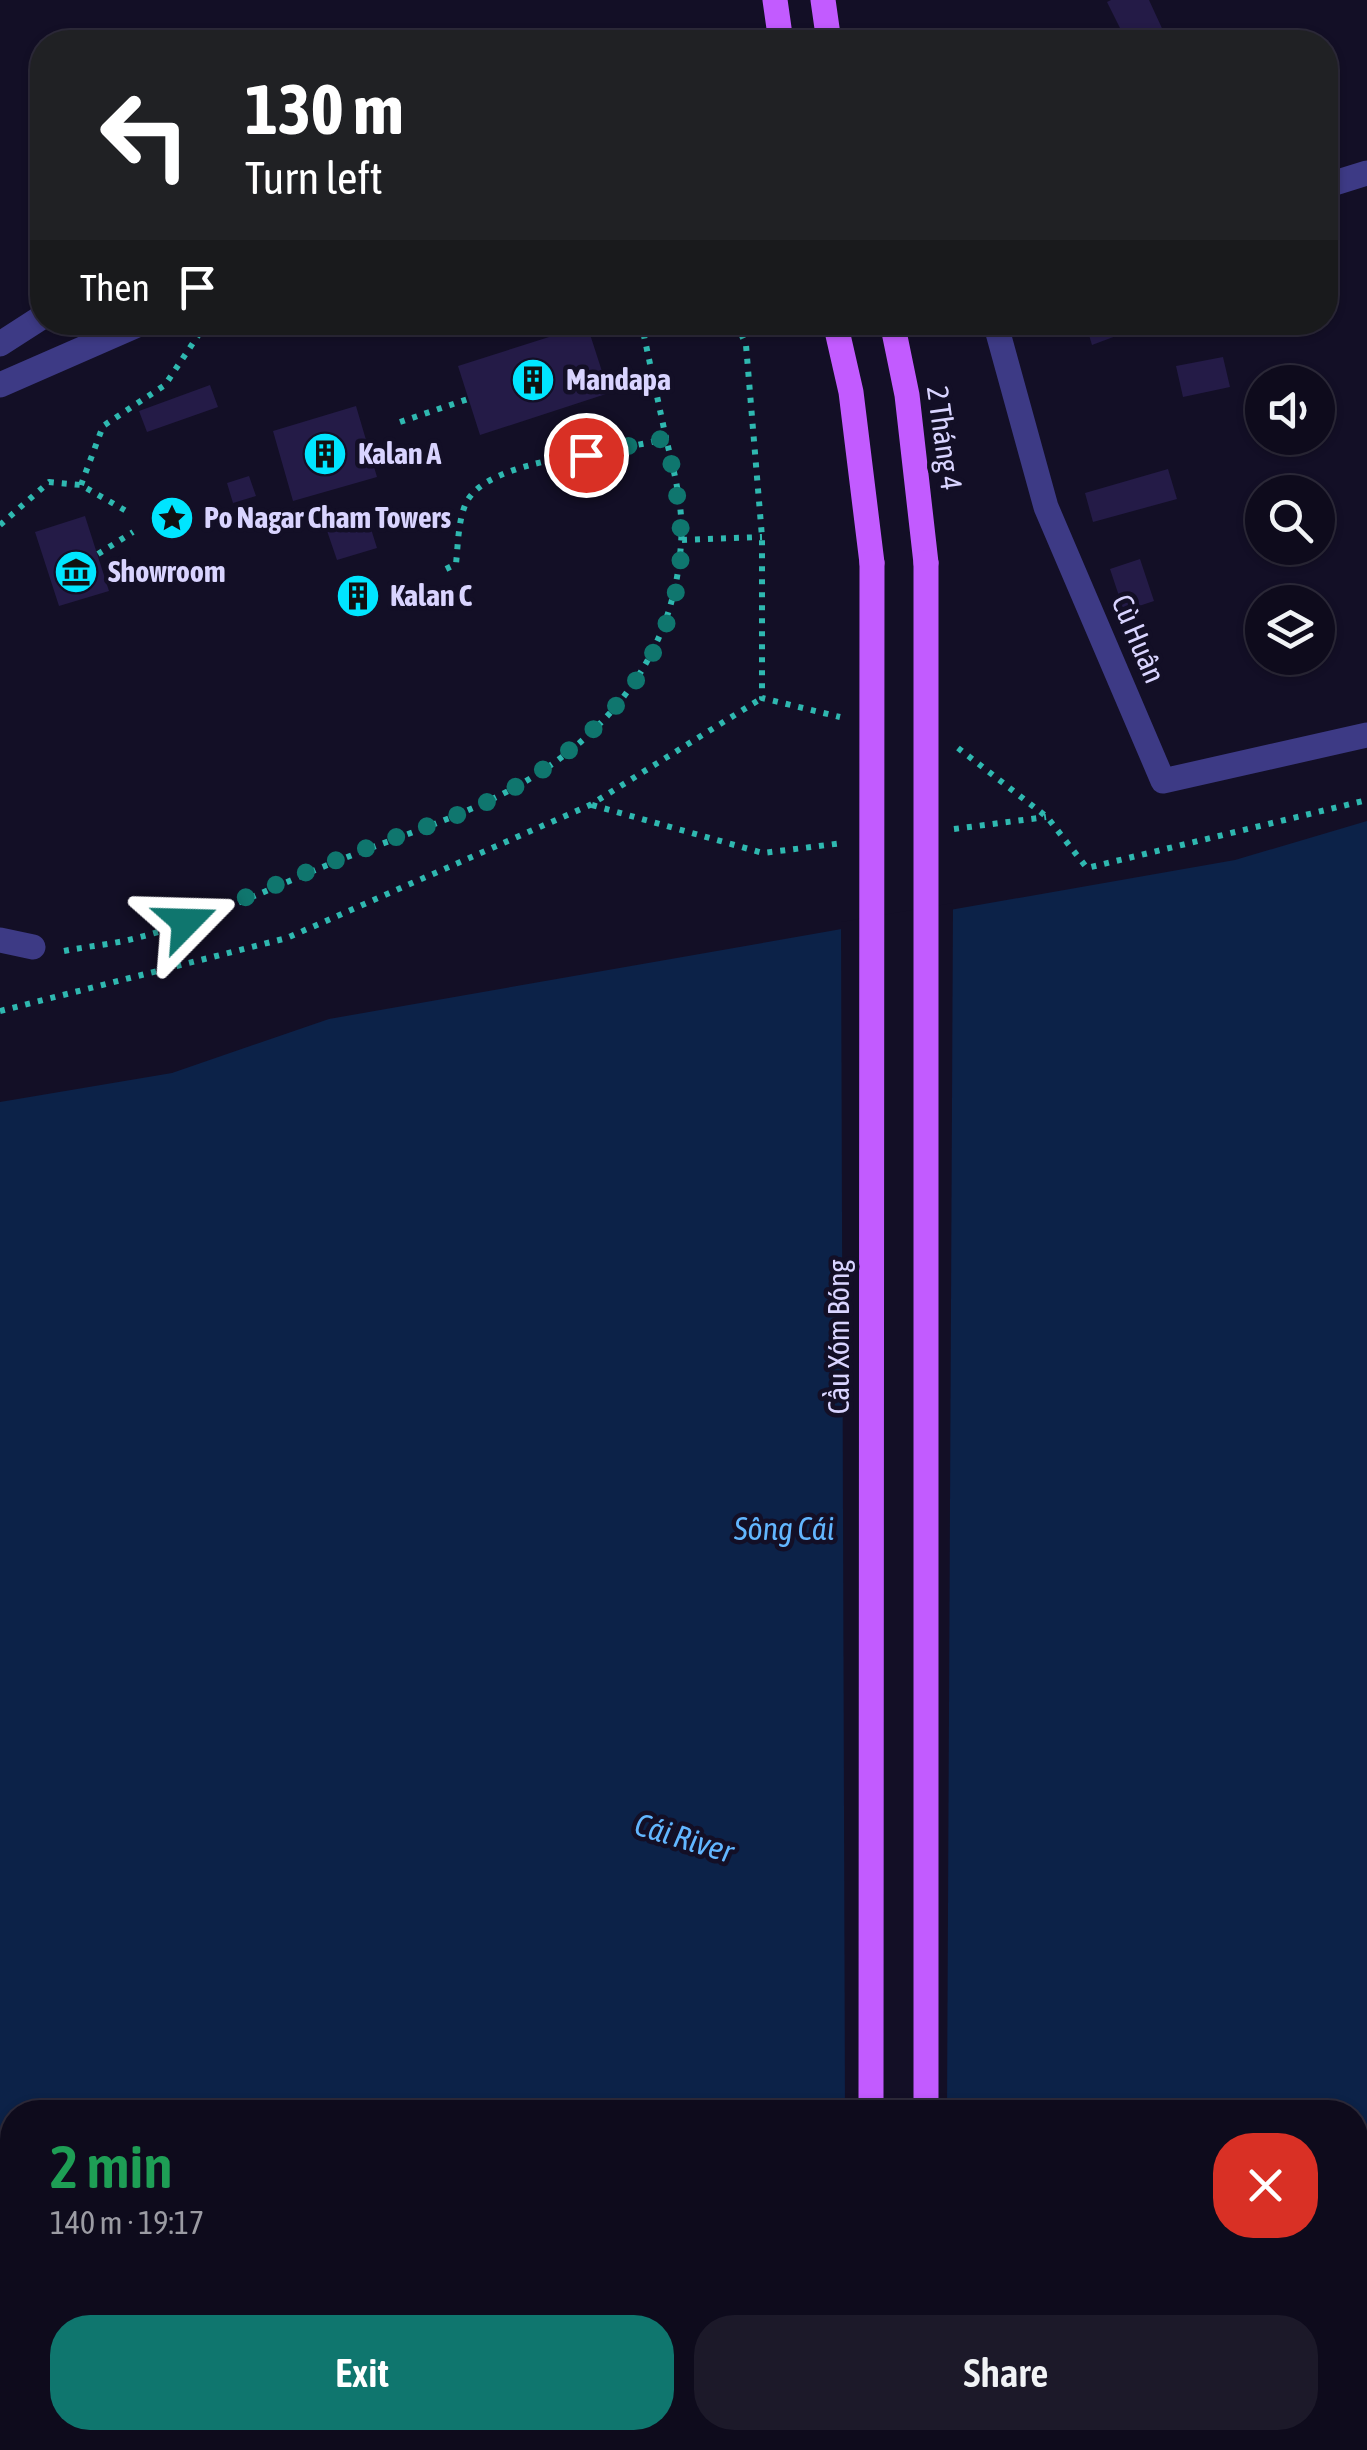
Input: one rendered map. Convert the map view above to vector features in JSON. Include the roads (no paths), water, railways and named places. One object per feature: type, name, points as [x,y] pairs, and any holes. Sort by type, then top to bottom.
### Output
[{"type":"main road","points":[[776,0],[780,30]]},
{"type":"main road","points":[[823,0],[827,30]]},
{"type":"main road","name":"Cầu Xóm Bóng","points":[[838,335],[851,392],[872,562],[871,2100]]},
{"type":"main road","name":"2 Tháng 4","points":[[895,335],[907,395],[926,564],[926,2100]]},
{"type":"street","points":[[1338,182],[1367,173]]},
{"type":"street","points":[[0,344],[30,325]]},
{"type":"street","points":[[0,385],[114,335]]},
{"type":"street","name":"Cù Huân","points":[[999,335],[1046,507],[1163,780],[1367,735]]},
{"type":"street","points":[[0,940],[33,946]]},
{"type":"water","name":"Sông Cái","points":[[1367,821],[1367,2100],[0,2100],[0,1102],[172,1073],[329,1019],[1235,860]]},
{"type":"place","name":"Mandapa","points":[[533,380]]},
{"type":"place","name":"Kalan A","points":[[325,454]]},
{"type":"place","name":"Po Nagar Cham Towers","points":[[172,518]]},
{"type":"place","name":"Showroom","points":[[76,572]]},
{"type":"place","name":"Kalan C","points":[[358,596]]},
{"type":"water label","name":"Cái River","points":[[684,1838]]}]
